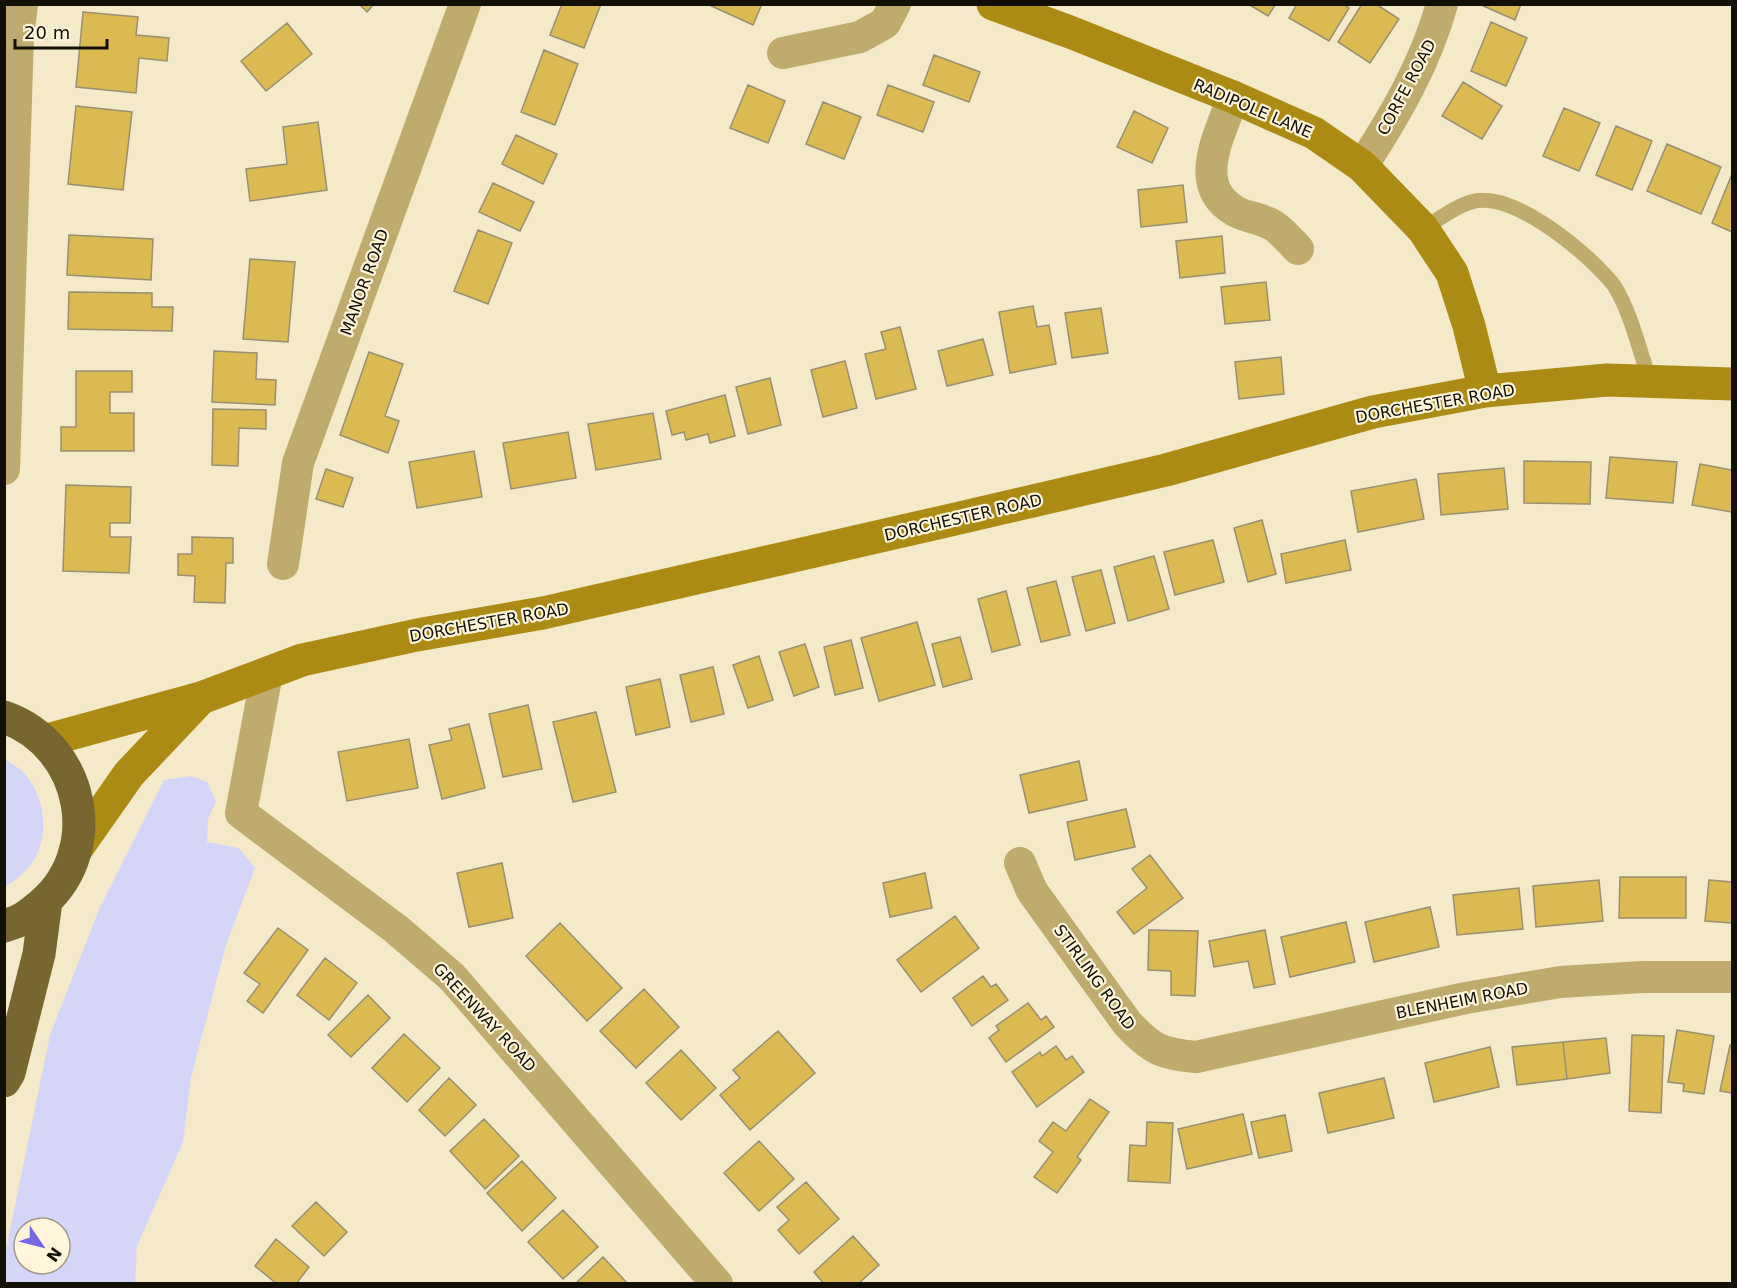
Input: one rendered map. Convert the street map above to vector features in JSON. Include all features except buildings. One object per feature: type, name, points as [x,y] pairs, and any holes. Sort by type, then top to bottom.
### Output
[{"type":"highway","points":[[4,717],[27,728],[44,741],[63,764],[75,792],[79,822],[75,851],[64,878],[46,901],[22,919],[4,926]]},
{"type":"highway","points":[[4,1081],[9,1073],[39,954],[46,901]]},
{"type":"main road","name":"RADIPOLE LANE","points":[[993,4],[1233,97],[1314,133],[1362,166],[1423,229],[1452,273],[1469,326],[1485,392]]},
{"type":"main road","name":"DORCHESTER ROAD","points":[[44,741],[201,698],[302,660],[405,637],[543,613],[951,520],[1166,470],[1373,412],[1485,392],[1607,380],[1732,384]]},
{"type":"main road","name":"DORCHESTER ROAD","points":[[75,851],[129,774],[201,698]]},
{"type":"street","points":[[4,469],[18,49],[22,4]]},
{"type":"street","name":"MANOR ROAD","points":[[283,564],[298,463],[465,4]]},
{"type":"street","points":[[783,53],[860,37],[885,23],[894,4]]},
{"type":"street","name":"CORFE ROAD","points":[[1362,166],[1407,90],[1434,34],[1442,4]]},
{"type":"street","points":[[1233,97],[1218,135],[1211,167],[1213,186],[1222,200],[1233,209],[1274,226],[1298,249]]},
{"type":"street","name":"GREENWAY ROAD","points":[[267,672],[241,813],[396,929],[453,977],[717,1284]]},
{"type":"street","name":"STIRLING ROAD","points":[[1020,863],[1032,891],[1127,1023],[1143,1041],[1160,1051],[1177,1056],[1196,1057]]},
{"type":"street","name":"BLENHEIM ROAD","points":[[1196,1057],[1466,998],[1560,982],[1643,977],[1732,977]]},
{"type":"lane","points":[[1423,229],[1472,201],[1493,201],[1518,210],[1550,227],[1587,255],[1615,286],[1629,318],[1650,381]]},
{"type":"shaded area","points":[[5,759],[20,769],[35,789],[40,801],[43,827],[42,840],[32,863],[5,887]]},
{"type":"shaded area","points":[[191,776],[207,782],[216,801],[208,819],[207,842],[239,848],[255,868],[226,945],[191,1077],[183,1142],[137,1246],[135,1283],[5,1283],[5,1254],[12,1220],[12,1276],[72,1276],[72,1216],[13,1216],[50,1035],[100,907],[164,780]]}]
